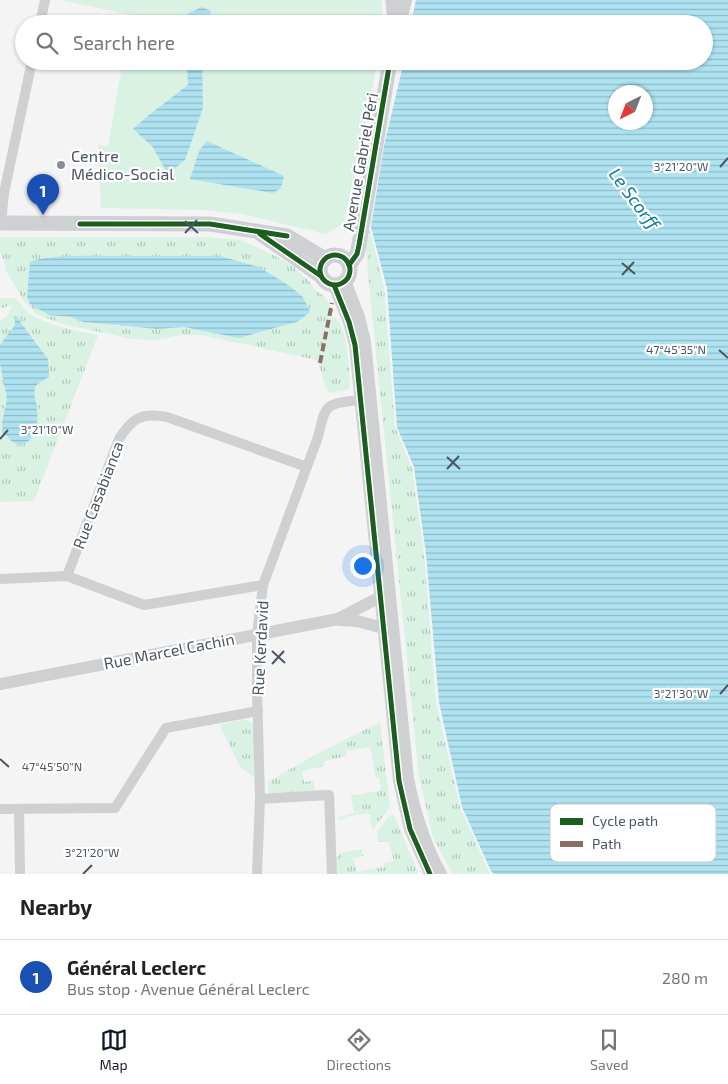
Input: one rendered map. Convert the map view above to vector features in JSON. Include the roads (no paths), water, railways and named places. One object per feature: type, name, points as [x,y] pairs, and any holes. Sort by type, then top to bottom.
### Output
[{"type":"main road","points":[[393,0],[394,15]]},
{"type":"main road","name":"Avenue Gabriel Péri","points":[[337,260],[356,254],[388,70]]},
{"type":"main road","points":[[1,223],[210,224],[287,236],[337,260],[349,275],[339,283],[326,282],[321,276],[258,232]]},
{"type":"main road","points":[[321,276],[320,267],[337,260]]},
{"type":"street","points":[[42,15],[45,0]]},
{"type":"street","points":[[402,15],[406,0]]},
{"type":"street","points":[[1,223],[4,193],[30,70]]},
{"type":"street","points":[[339,283],[355,344],[399,781],[410,829],[430,874]]},
{"type":"street","points":[[339,283],[359,317],[365,342],[408,779],[425,842],[441,874]]},
{"type":"street","name":"Rue Kerdavid","points":[[257,874],[260,799],[257,635],[263,585],[307,467],[326,409],[335,403],[360,400]]},
{"type":"street","name":"Rue Casabianca","points":[[67,576],[119,439],[127,427],[136,419],[154,414],[167,417],[307,467]]},
{"type":"street","points":[[0,579],[67,576],[144,606],[263,585]]},
{"type":"street","name":"Rue Marcel Cachin","points":[[338,620],[380,597]]},
{"type":"street","name":"Rue Marcel Cachin","points":[[0,684],[338,620],[357,621],[383,628]]},
{"type":"street","points":[[0,809],[114,808],[166,728],[258,711]]},
{"type":"street","points":[[260,799],[329,795],[332,874]]},
{"type":"street","points":[[19,809],[20,874]]},
{"type":"water","name":"Le Scorff","points":[[416,0],[728,0],[728,874],[494,874],[491,871],[462,807],[439,702],[426,554],[414,467],[397,427],[387,288],[371,227],[384,146],[402,70],[713,70],[713,15],[413,15]]},
{"type":"water","points":[[202,7],[211,11],[210,15],[187,14]]},
{"type":"water","points":[[187,70],[202,70],[203,108],[185,160],[168,174],[152,146],[133,129],[188,85]]},
{"type":"water","points":[[207,141],[284,176],[281,188],[273,193],[190,179],[199,151]]},
{"type":"water","points":[[87,256],[220,256],[259,267],[291,287],[303,297],[310,312],[297,322],[239,338],[184,327],[157,329],[83,322],[71,317],[49,315],[30,304],[27,297],[30,262],[38,259]]},
{"type":"water","points":[[14,316],[16,316],[48,359],[49,377],[39,383],[35,389],[37,415],[35,432],[28,441],[18,445],[10,440],[3,431],[2,423],[7,399],[0,364],[0,345],[15,325]]},
{"type":"place","name":"Centre Médico-Social","points":[[61,165]]},
{"type":"place","name":"Général Leclerc","points":[[43,215]]}]
